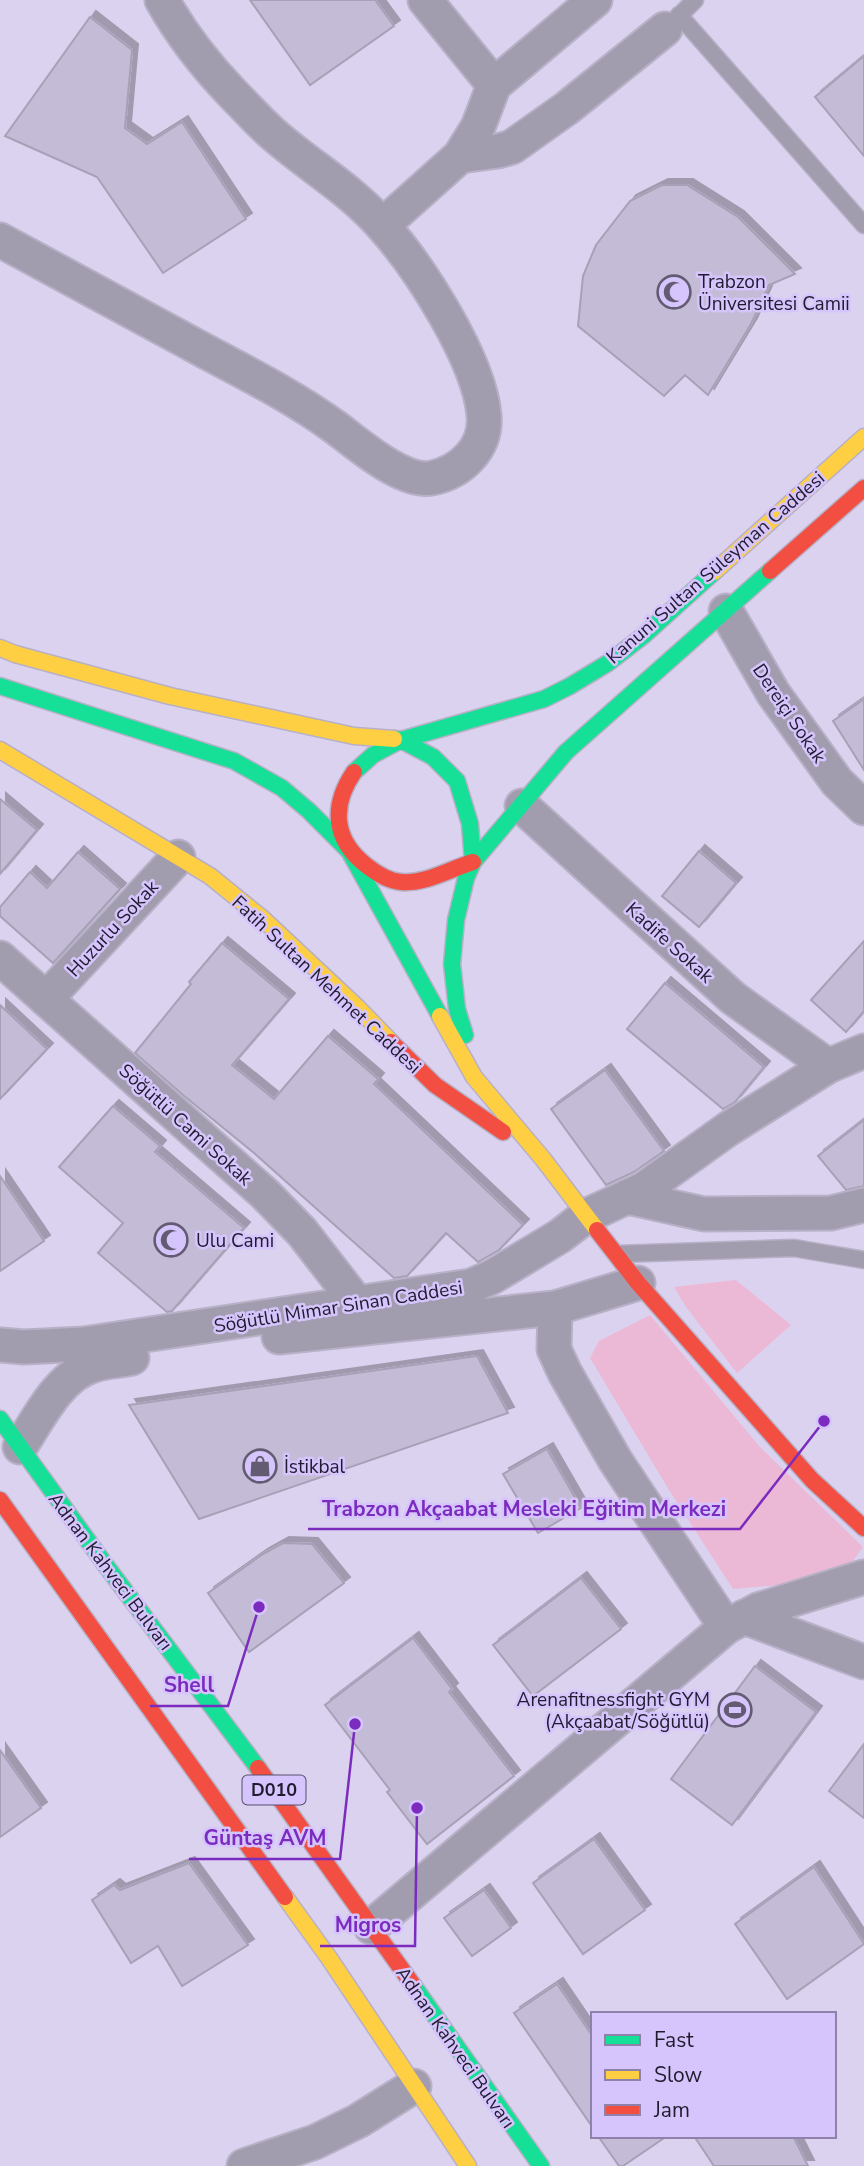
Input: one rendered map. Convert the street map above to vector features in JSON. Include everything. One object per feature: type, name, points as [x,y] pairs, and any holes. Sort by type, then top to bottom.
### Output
[{"type":"main road","name":"Kanuni Sultan Süleyman Caddesi","points":[[401,740],[544,699],[608,663],[643,636],[864,437]]},
{"type":"main road","name":"Kanuni Sultan Süleyman Caddesi","points":[[473,862],[566,752],[864,488]]},
{"type":"main road","name":"Fatih Sultan Mehmet Caddesi","points":[[0,648],[170,696],[354,736],[401,740],[419,748],[457,780],[470,824],[473,862],[466,878],[456,920],[452,964],[453,991],[466,1037],[507,1118]]},
{"type":"main road","name":"Fatih Sultan Mehmet Caddesi","points":[[0,685],[234,761],[282,788],[360,861],[376,873],[398,882],[419,881],[473,862]]},
{"type":"main road","name":"Fatih Sultan Mehmet Caddesi","points":[[401,740],[363,762],[349,778],[336,811],[338,831],[474,1077],[543,1159],[638,1283],[812,1480],[864,1528]]},
{"type":"main road","name":"Fatih Sultan Mehmet Caddesi","points":[[1,752],[210,876],[263,919],[435,1085],[543,1159]]},
{"type":"main road","name":"Adnan Kahveci Bulvarı","points":[[0,1419],[107,1567],[231,1730],[541,2166]]},
{"type":"main road","name":"D010","points":[[0,1500],[329,1958],[468,2166]]},
{"type":"street","points":[[0,240],[285,394],[400,472],[425,480],[445,476],[462,467],[475,452],[483,433],[485,416],[470,363],[455,332],[414,266],[383,226],[340,185],[272,134],[239,100],[206,64],[162,0]]},
{"type":"street","points":[[425,0],[494,85]]},
{"type":"street","points":[[383,226],[460,156],[478,127],[494,85],[595,0]]},
{"type":"street","points":[[460,156],[512,147],[568,108],[672,22]]},
{"type":"street","name":"Dereiçi Sokak","points":[[726,611],[773,693],[837,782],[864,808]]},
{"type":"street","name":"Kadife Sokak","points":[[522,806],[733,998],[828,1066]]},
{"type":"street","name":"Huzurlu Sokak","points":[[46,999],[178,856]]},
{"type":"street","name":"Söğütlü Cami Sokak","points":[[0,958],[265,1194],[302,1232],[357,1304]]},
{"type":"street","name":"Söğütlü Mimar Sinan Caddesi","points":[[0,1345],[24,1347],[84,1344],[471,1286],[492,1277],[537,1250],[586,1216],[644,1189],[728,1129],[828,1066],[864,1051]]},
{"type":"street","points":[[627,1197],[704,1214],[831,1213],[864,1205]]},
{"type":"street","name":"Söğütlü Mimar Sinan Caddesi","points":[[20,1447],[50,1401],[72,1376],[93,1365],[293,1335],[555,1308],[638,1283]]},
{"type":"street","points":[[555,1308],[554,1349],[615,1461],[735,1622],[864,1662]]},
{"type":"street","points":[[371,1927],[735,1622],[758,1610],[864,1577]]},
{"type":"street","points":[[244,2166],[315,2142],[358,2121],[414,2086]]},
{"type":"lane","points":[[695,0],[672,22],[864,225]]},
{"type":"lane","points":[[616,1254],[794,1248],[864,1260]]},
{"type":"shaded area","points":[[736,1280],[791,1325],[737,1373],[686,1307],[674,1287]]},
{"type":"shaded area","points":[[650,1315],[759,1446],[863,1547],[841,1577],[733,1589],[669,1490],[590,1358],[599,1341]]},
{"type":"building","points":[[250,0],[375,0],[394,26],[310,85]]},
{"type":"building","points":[[90,17],[132,50],[125,128],[147,144],[182,122],[246,219],[163,273],[97,177],[5,136]]},
{"type":"building","points":[[864,56],[864,156],[815,97]]},
{"type":"building","name":"Trabzon Üniversitesi Camii","points":[[662,185],[687,185],[738,217],[795,274],[769,285],[751,324],[708,395],[685,375],[664,396],[578,326],[583,276],[596,245],[630,201]]},
{"type":"building","points":[[864,699],[864,770],[833,721]]},
{"type":"building","points":[[0,799],[37,830],[0,874]]},
{"type":"building","points":[[699,851],[736,883],[699,927],[662,896]]},
{"type":"building","points":[[78,852],[120,889],[53,963],[0,916],[0,907],[30,872],[47,888]]},
{"type":"building","points":[[864,941],[864,1011],[846,1032],[811,1000]]},
{"type":"building","points":[[222,943],[289,999],[232,1065],[274,1099],[328,1036],[378,1079],[374,1084],[523,1225],[499,1250],[478,1262],[446,1233],[407,1276],[394,1278],[254,1153],[135,1053]]},
{"type":"building","points":[[665,983],[764,1067],[735,1102],[723,1109],[627,1029]]},
{"type":"building","points":[[0,1005],[47,1049],[0,1099]]},
{"type":"building","points":[[605,1070],[664,1151],[634,1172],[606,1185],[551,1109]]},
{"type":"building","name":"Ulu Cami","points":[[113,1106],[160,1146],[155,1152],[244,1228],[172,1311],[167,1312],[98,1253],[123,1223],[59,1167]]},
{"type":"building","points":[[864,1120],[864,1186],[846,1190],[818,1156]]},
{"type":"building","points":[[0,1176],[44,1241],[0,1271]]},
{"type":"building","name":"İstikbal","points":[[477,1356],[508,1413],[199,1519],[129,1405]]},
{"type":"building","points":[[547,1449],[581,1508],[538,1533],[503,1474]]},
{"type":"building","points":[[283,1543],[312,1544],[344,1583],[249,1652],[208,1593]]},
{"type":"building","points":[[581,1578],[621,1629],[533,1696],[493,1645]]},
{"type":"building","points":[[413,1638],[452,1689],[449,1692],[514,1776],[427,1844],[387,1792],[390,1790],[325,1705]]},
{"type":"building","points":[[755,1666],[816,1712],[732,1825],[671,1779]]},
{"type":"building","points":[[864,1744],[864,1818],[829,1791]]},
{"type":"building","points":[[0,1750],[41,1808],[0,1837]]},
{"type":"building","points":[[594,1839],[645,1910],[583,1954],[533,1883]]},
{"type":"building","points":[[189,1863],[248,1945],[182,1986],[158,1946],[131,1963],[92,1900],[114,1885],[120,1890]]},
{"type":"building","points":[[814,1867],[864,1944],[787,1999],[735,1924]]},
{"type":"building","points":[[484,1890],[511,1928],[472,1956],[444,1918]]},
{"type":"building","points":[[557,1984],[591,2034],[591,2125],[514,2013]]},
{"type":"building","points":[[599,2138],[664,2138],[623,2166],[619,2166]]},
{"type":"building","points":[[695,2138],[794,2138],[808,2166],[714,2166]]},
{"type":"traffic: fast","points":[[473,862],[566,752],[770,571]]},
{"type":"traffic: fast","points":[[394,739],[401,740],[544,699],[570,686],[608,663],[643,636],[714,572]]},
{"type":"traffic: fast","points":[[0,686],[234,761],[282,788],[349,851],[440,1016]]},
{"type":"traffic: fast","points":[[354,772],[373,755],[401,740],[433,757],[457,781],[470,824],[473,862],[466,878],[456,920],[452,964],[457,1009],[465,1035]]},
{"type":"traffic: fast","points":[[0,1419],[258,1768]]},
{"type":"traffic: fast","points":[[413,1985],[541,2166]]},
{"type":"traffic: slow","points":[[714,572],[864,437]]},
{"type":"traffic: slow","points":[[0,648],[170,696],[354,736],[394,739]]},
{"type":"traffic: slow","points":[[0,750],[210,876],[263,919],[391,1042]]},
{"type":"traffic: slow","points":[[440,1016],[474,1077],[543,1159],[597,1230]]},
{"type":"traffic: slow","points":[[285,1897],[468,2166]]},
{"type":"traffic: jam","points":[[770,571],[864,488]]},
{"type":"traffic: jam","points":[[354,772],[342,797],[339,822],[347,845],[371,869],[391,880],[410,882],[473,862]]},
{"type":"traffic: jam","points":[[391,1042],[435,1085],[503,1132]]},
{"type":"traffic: jam","points":[[597,1230],[638,1283],[812,1480],[864,1528]]},
{"type":"traffic: jam","points":[[0,1500],[285,1897]]},
{"type":"traffic: jam","points":[[258,1768],[413,1985]]},
{"type":"place","name":"Trabzon Üniversitesi Camii","points":[[674,292]]},
{"type":"place","name":"Ulu Cami","points":[[171,1240]]},
{"type":"place","name":"Trabzon Akçaabat Mesleki Eğitim Merkezi","points":[[824,1421]]},
{"type":"place","name":"İstikbal","points":[[260,1466]]},
{"type":"place","name":"Shell","points":[[259,1607]]},
{"type":"place","name":"Arenafitnessfight GYM (Akçaabat/Söğütlü)","points":[[735,1710]]},
{"type":"place","name":"Güntaş AVM","points":[[355,1724]]},
{"type":"place","name":"Migros","points":[[417,1808]]}]
